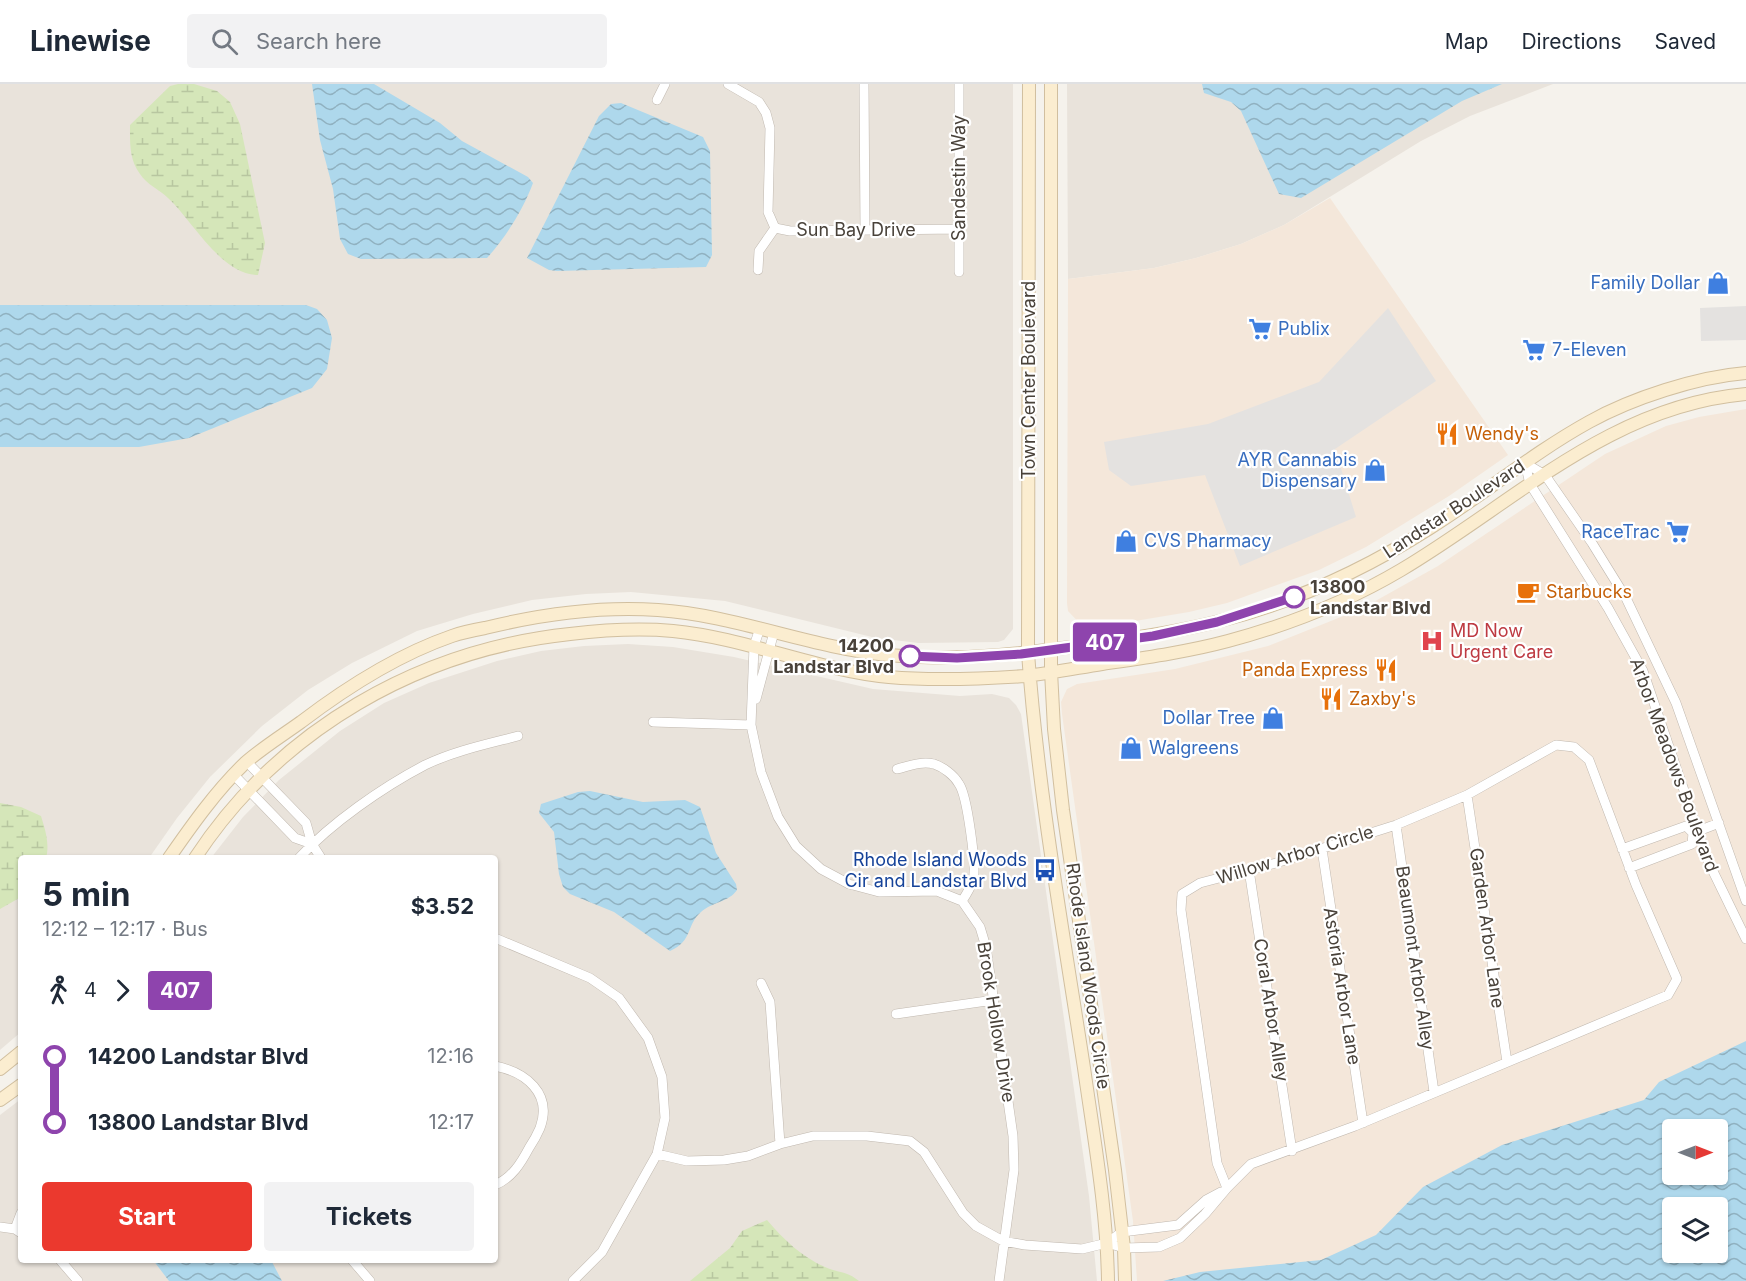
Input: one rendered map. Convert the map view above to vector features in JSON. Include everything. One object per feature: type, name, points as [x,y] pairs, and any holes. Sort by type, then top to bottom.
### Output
[{"type":"main road","name":"Town Center Boulevard","points":[[1029,84],[1028,653],[1030,675]]},
{"type":"main road","name":"Town Center Boulevard","points":[[1051,84],[1051,671]]},
{"type":"main road","points":[[1029,317],[1052,317]]},
{"type":"main road","name":"Landstar Boulevard","points":[[171,855],[198,817],[247,762],[335,696],[393,661],[453,636],[528,617],[612,609],[660,610],[706,616],[824,644],[886,655],[957,658],[1028,653],[1153,636],[1217,622],[1310,591],[1356,571],[1430,529],[1591,420],[1644,398],[1718,376],[1746,374]]},
{"type":"main road","name":"Landstar Boulevard","points":[[197,855],[214,830],[262,777],[293,749],[341,712],[400,680],[460,656],[529,638],[607,630],[671,631],[754,646],[829,666],[888,676],[949,679],[1030,675],[1226,642],[1317,612],[1398,572],[1600,439],[1668,409],[1746,394]]},
{"type":"main road","name":"Rhode Island Woods Circle","points":[[1051,671],[1054,729],[1115,1170],[1124,1248],[1125,1281]]},
{"type":"main road","name":"Rhode Island Woods Circle","points":[[1030,675],[1034,727],[1098,1167],[1107,1244],[1108,1281]]},
{"type":"main road","points":[[0,1069],[18,1054]]},
{"type":"main road","points":[[0,1100],[18,1087]]},
{"type":"street","points":[[657,100],[665,84]]},
{"type":"street","name":"Sun Bay Drive","points":[[728,84],[759,102],[766,113],[770,128],[768,212],[775,228],[790,231],[959,229]]},
{"type":"street","points":[[864,84],[865,230]]},
{"type":"street","name":"Sandestin Way","points":[[959,84],[959,272]]},
{"type":"street","points":[[758,270],[759,252],[775,228]]},
{"type":"street","name":"Arbor Meadows Boulevard","points":[[1525,463],[1545,475],[1611,573],[1649,644],[1676,704],[1746,901]]},
{"type":"street","name":"Arbor Meadows Boulevard","points":[[1525,463],[1530,484],[1608,608],[1643,671],[1696,832],[1746,939]]},
{"type":"street","points":[[760,628],[754,646],[751,724],[761,772],[778,817],[796,846],[821,869],[849,884],[879,892],[937,891],[962,901],[973,880],[974,862],[965,800],[960,784],[948,771],[935,765],[921,763],[897,769]]},
{"type":"street","points":[[751,724],[754,703],[774,632]]},
{"type":"street","points":[[653,722],[751,724]]},
{"type":"street","points":[[302,855],[312,844],[375,795],[427,764],[470,748],[518,736]]},
{"type":"street","name":"Willow Arbor Circle","points":[[1227,1188],[1217,1162],[1180,910],[1182,894],[1200,883],[1322,849],[1396,825],[1467,795],[1556,745],[1574,747],[1589,760],[1629,868]]},
{"type":"street","points":[[247,762],[306,823],[312,844],[319,855]]},
{"type":"street","points":[[234,775],[295,838],[312,844]]},
{"type":"street","name":"Garden Arbor Lane","points":[[1467,795],[1507,1062]]},
{"type":"street","points":[[1696,832],[1719,823]]},
{"type":"street","name":"Beaumont Arbor Alley","points":[[1396,825],[1434,1092]]},
{"type":"street","points":[[1622,849],[1686,826],[1696,832]]},
{"type":"street","points":[[1107,1244],[1124,1248],[1159,1247],[1180,1238],[1251,1164],[1292,1151],[1363,1123],[1668,995],[1677,979],[1629,868],[1692,844],[1696,832]]},
{"type":"street","points":[[1654,837],[1662,856]]},
{"type":"street","name":"Astoria Arbor Lane","points":[[1322,849],[1363,1123]]},
{"type":"street","name":"Coral Arbor Alley","points":[[1249,870],[1292,1151]]},
{"type":"street","name":"Brook Hollow Drive","points":[[962,901],[980,927],[986,948],[1013,1136],[1014,1170],[999,1281]]},
{"type":"street","points":[[498,939],[590,978],[619,998],[648,1038],[663,1077],[665,1118],[657,1154],[602,1252],[573,1281]]},
{"type":"street","points":[[761,983],[770,1002],[780,1144]]},
{"type":"street","points":[[896,1014],[994,1000]]},
{"type":"street","points":[[498,1067],[524,1076],[537,1089],[543,1108],[541,1127],[519,1167],[498,1184]]},
{"type":"street","points":[[657,1154],[687,1161],[724,1160],[748,1156],[780,1144],[813,1136],[867,1136],[910,1141],[924,1152],[963,1213],[976,1226],[1003,1241],[1082,1250],[1107,1244],[1122,1232],[1178,1225],[1206,1200],[1227,1188]]},
{"type":"street","points":[[0,1227],[18,1231]]},
{"type":"street","points":[[63,1263],[78,1281]]},
{"type":"street","points":[[355,1263],[370,1281]]},
{"type":"shaded area","points":[[0,84],[1013,84],[1013,629],[1004,640],[919,643],[876,638],[725,601],[631,592],[532,600],[473,614],[417,631],[352,663],[308,690],[262,726],[210,777],[151,855],[18,855],[18,1035],[0,1050]]},
{"type":"shaded area","points":[[1067,84],[1553,84],[1470,116],[1421,141],[1284,225],[1241,244],[1154,268],[1068,279]]},
{"type":"shaded area","points":[[1330,198],[1508,455],[1449,496],[1366,547],[1319,570],[1227,603],[1189,612],[1093,628],[1083,627],[1068,611],[1067,603],[1068,279],[1154,268],[1196,258],[1241,244],[1284,225]]},
{"type":"shaded area","points":[[1746,306],[1746,340],[1701,341],[1700,308]]},
{"type":"shaded area","points":[[1388,308],[1436,381],[1335,449],[1356,517],[1240,566],[1205,475],[1131,486],[1109,470],[1104,442],[1208,424],[1319,382]]},
{"type":"shaded area","points":[[1746,409],[1746,1281],[1137,1281],[1133,1221],[1062,714],[1061,702],[1067,689],[1077,684],[1175,669],[1268,646],[1361,609],[1438,566],[1605,454],[1666,426],[1699,417]]},
{"type":"shaded area","points":[[628,644],[673,647],[734,657],[873,689],[960,696],[992,694],[1009,698],[1016,705],[1021,714],[1089,1196],[1097,1281],[0,1281],[0,1115],[18,1101],[18,1263],[498,1263],[498,855],[213,855],[243,817],[279,780],[340,731],[384,703],[429,683],[497,661],[541,651]]},
{"type":"green space","points":[[194,84],[217,91],[230,102],[240,124],[265,243],[258,275],[245,273],[220,257],[178,208],[149,184],[136,168],[131,151],[130,125],[170,86]]},
{"type":"green space","points":[[0,803],[21,807],[41,816],[47,847],[46,855],[18,855],[18,899],[0,909]]},
{"type":"green space","points":[[767,1220],[786,1241],[808,1258],[859,1281],[690,1281],[730,1248],[742,1231]]},
{"type":"water","points":[[312,84],[374,84],[440,123],[462,141],[528,177],[533,183],[519,213],[487,258],[361,259],[348,254],[340,239],[333,189],[320,140]]},
{"type":"water","points":[[1202,84],[1502,84],[1462,101],[1301,198],[1279,194],[1241,111],[1231,102],[1204,93]]},
{"type":"water","points":[[621,103],[703,137],[710,151],[712,255],[706,267],[557,271],[549,270],[527,258],[599,116],[611,104]]},
{"type":"water","points":[[0,305],[306,305],[317,309],[327,320],[332,338],[327,369],[312,388],[189,438],[139,447],[0,447]]},
{"type":"water","points":[[590,791],[643,802],[685,800],[700,807],[716,853],[736,884],[737,890],[730,897],[701,912],[693,922],[686,938],[670,951],[614,912],[570,894],[563,887],[559,874],[554,832],[539,813],[541,804],[578,792]]},
{"type":"water","points":[[1746,1041],[1746,1281],[1163,1281],[1200,1272],[1321,1260],[1376,1235],[1423,1187],[1502,1145],[1644,1100],[1659,1082]]},
{"type":"water","points":[[155,1263],[273,1263],[282,1281],[169,1281]]},
{"type":"bus line","name":"407","points":[[910,656],[957,658],[1021,654],[1153,636],[1217,622],[1294,597]]},
{"type":"place","name":"Family Dollar","points":[[1718,283]]},
{"type":"place","name":"Publix","points":[[1260,329]]},
{"type":"place","name":"7-Eleven","points":[[1534,350]]},
{"type":"place","name":"Wendy's","points":[[1447,434]]},
{"type":"place","name":"AYR Cannabis Dispensary","points":[[1375,470]]},
{"type":"place","name":"RaceTrac","points":[[1678,532]]},
{"type":"place","name":"CVS Pharmacy","points":[[1126,541]]},
{"type":"place","name":"Starbucks","points":[[1528,592]]},
{"type":"place","name":"13800 Landstar Blvd","points":[[1294,597]]},
{"type":"place","name":"MD Now Urgent Care","points":[[1432,641]]},
{"type":"place","name":"14200 Landstar Blvd","points":[[910,656]]},
{"type":"place","name":"Panda Express","points":[[1386,670]]},
{"type":"place","name":"Zaxby's","points":[[1331,699]]},
{"type":"place","name":"Dollar Tree","points":[[1273,718]]},
{"type":"place","name":"Walgreens","points":[[1131,748]]},
{"type":"place","name":"Rhode Island Woods Cir and Landstar Blvd","points":[[1045,870]]}]
